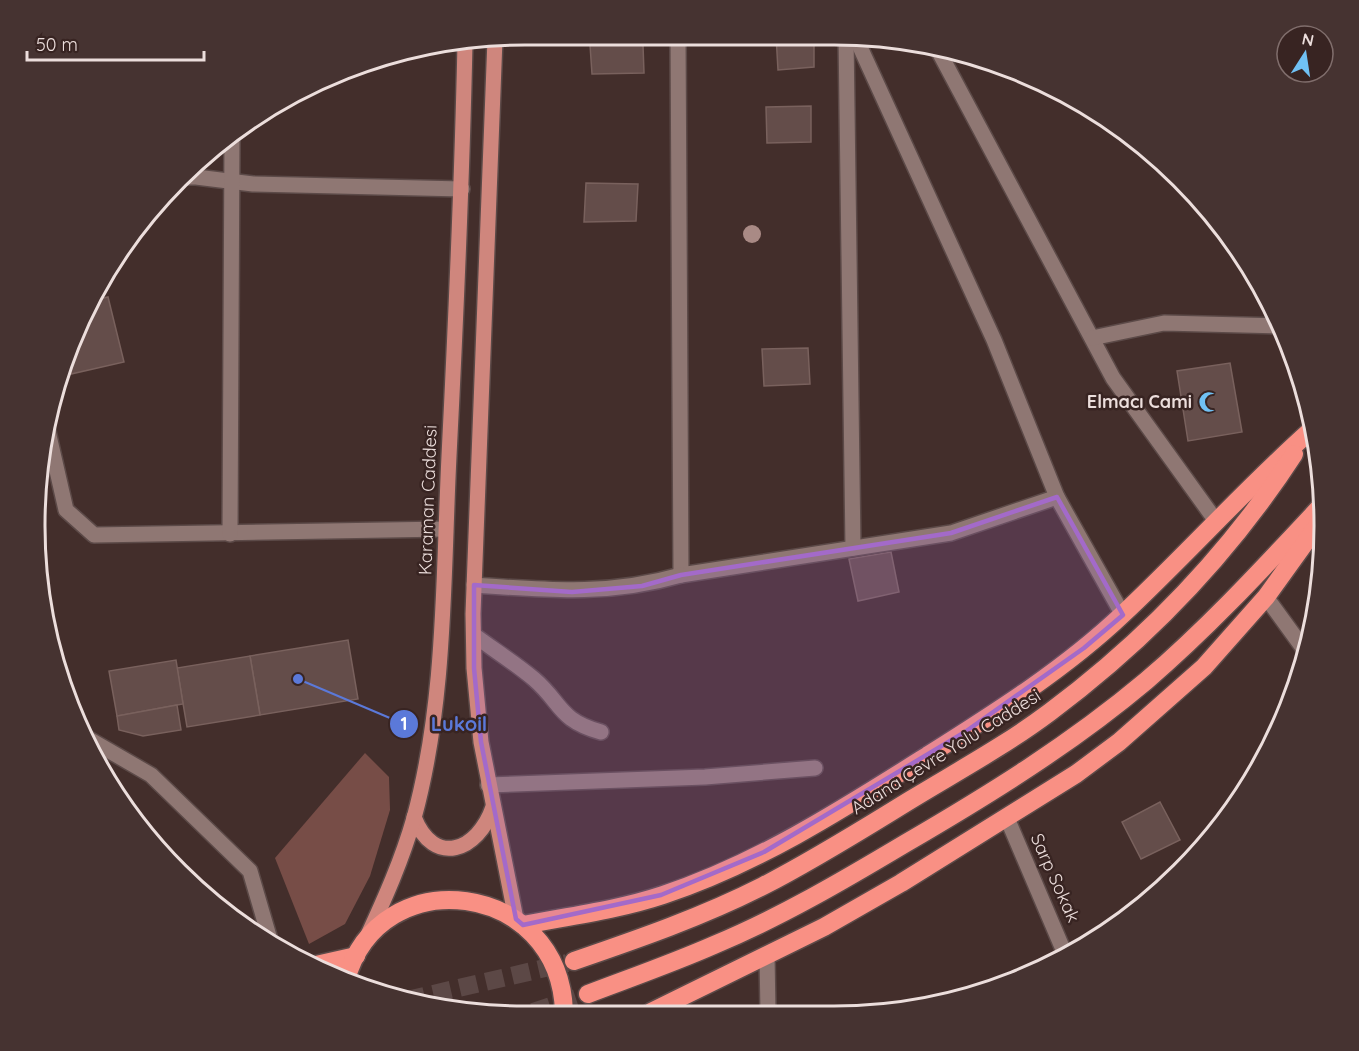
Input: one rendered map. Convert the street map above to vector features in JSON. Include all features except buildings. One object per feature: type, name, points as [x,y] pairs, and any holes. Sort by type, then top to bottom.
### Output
[{"type":"highway","points":[[520,922],[627,905],[662,896],[764,852],[874,789],[1045,678],[1123,615],[1305,434]]},
{"type":"highway","name":"Adana Çevre Yolu Caddesi","points":[[574,961],[672,927],[764,885],[917,797],[1049,713],[1096,676],[1180,597],[1249,520],[1306,437]]},
{"type":"highway","points":[[588,994],[673,962],[757,926],[848,878],[1027,770],[1108,712],[1180,651],[1314,515]]},
{"type":"highway","points":[[663,1006],[767,956],[891,888],[1076,774],[1119,742],[1204,667],[1266,597],[1314,531]]},
{"type":"highway","points":[[350,972],[359,951],[376,930],[394,916],[434,901],[477,902],[520,922],[540,940],[555,968],[562,990],[563,1006]]},
{"type":"highway","points":[[326,962],[359,951]]},
{"type":"main road","points":[[495,46],[474,635],[477,701],[488,785],[520,922]]},
{"type":"main road","name":"Karaman Caddesi","points":[[359,951],[389,891],[414,817],[434,710],[444,588],[462,189],[465,49]]},
{"type":"main road","points":[[414,817],[427,839],[439,847],[452,849],[477,836],[488,822],[493,807]]},
{"type":"street","points":[[678,45],[681,575]]},
{"type":"street","points":[[846,45],[853,548]]},
{"type":"street","points":[[859,46],[994,340],[1057,497],[1123,615]]},
{"type":"street","points":[[942,57],[1113,378],[1216,521]]},
{"type":"street","points":[[230,534],[232,145]]},
{"type":"street","points":[[194,178],[253,184],[462,189]]},
{"type":"street","points":[[1092,338],[1164,323],[1270,326]]},
{"type":"street","points":[[52,447],[66,510],[94,536],[446,529]]},
{"type":"street","points":[[474,585],[572,592],[642,586],[681,575],[951,532],[1057,497]]},
{"type":"street","points":[[1266,597],[1300,643]]},
{"type":"street","points":[[474,635],[536,680],[562,713],[585,728],[601,732]]},
{"type":"street","points":[[98,745],[151,775],[250,871],[267,930]]},
{"type":"street","points":[[488,785],[705,777],[815,768]]},
{"type":"street","name":"Sarp Sokak","points":[[1007,818],[1062,948]]},
{"type":"street","points":[[767,956],[768,1006]]},
{"type":"highlighted area","points":[[1057,497],[1123,615],[1084,648],[965,732],[764,852],[661,895],[523,925],[516,919],[481,742],[474,668],[474,585],[572,592],[642,586],[681,575],[951,533]]},
{"type":"shaded area","points":[[365,753],[389,777],[390,810],[370,876],[345,924],[309,944],[275,858]]},
{"type":"tunnel","points":[[426,996],[567,963]]},
{"type":"tunnel","points":[[551,1006],[588,994]]},
{"type":"place","name":"Elmacı Cami","points":[[1209,402]]},
{"type":"place","name":"Lukoil","points":[[298,679]]}]
